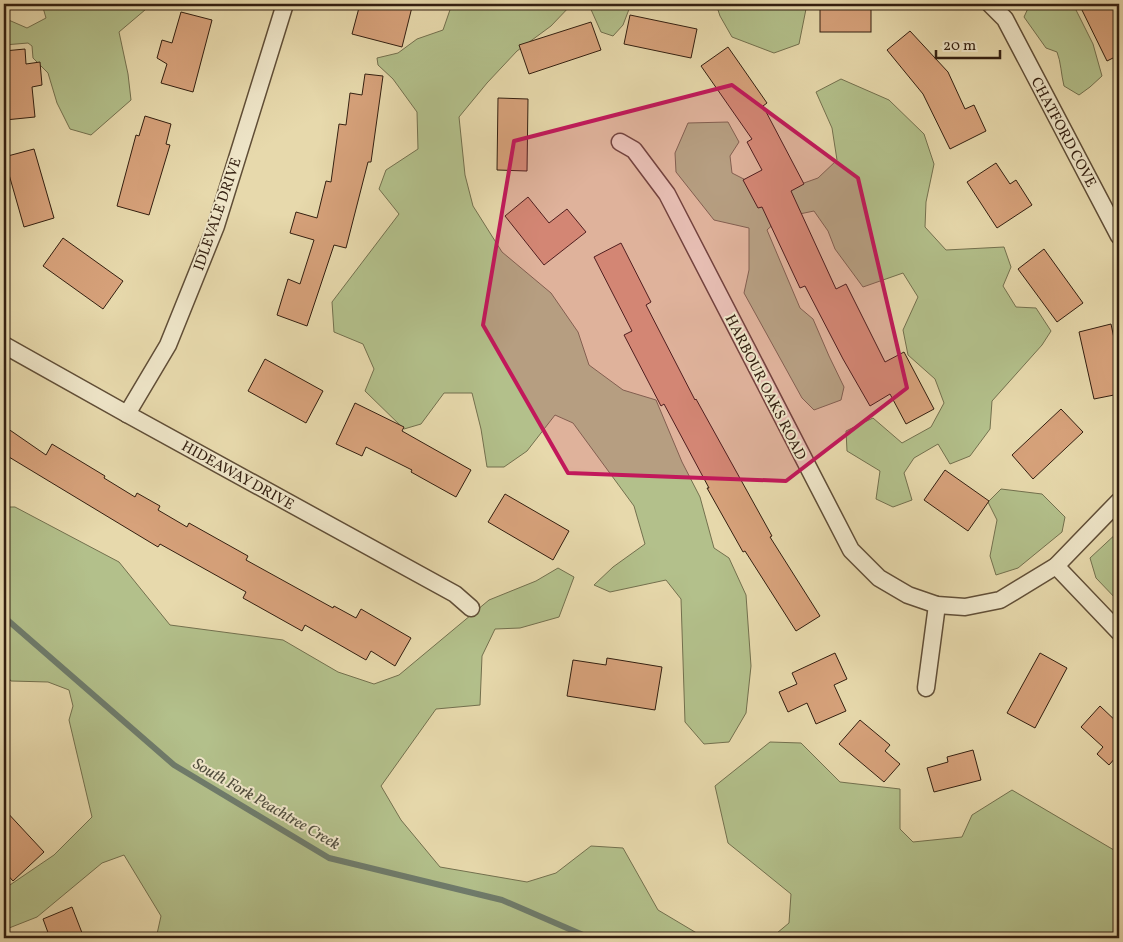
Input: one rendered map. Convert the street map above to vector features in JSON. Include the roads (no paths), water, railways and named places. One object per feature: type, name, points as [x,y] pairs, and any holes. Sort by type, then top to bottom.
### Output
[{"type":"street","name":"IDLEVALE DRIVE","points":[[126,414],[168,345],[216,226],[284,4]]},
{"type":"street","name":"CHATFORD COVE","points":[[990,4],[1004,19],[1119,236]]},
{"type":"street","name":"HARBOUR OAKS ROAD","points":[[620,142],[634,150],[667,194],[851,550],[879,578],[908,595],[937,605],[965,607],[1000,600],[1056,566],[1119,502]]},
{"type":"street","name":"HIDEAWAY DRIVE","points":[[4,344],[126,414],[455,594],[471,608]]},
{"type":"street","points":[[1056,566],[1119,632]]},
{"type":"street","points":[[926,688],[937,605]]},
{"type":"waterway","name":"South Fork Peachtree Creek","points":[[4,617],[174,765],[329,858],[502,900],[590,938]]}]
